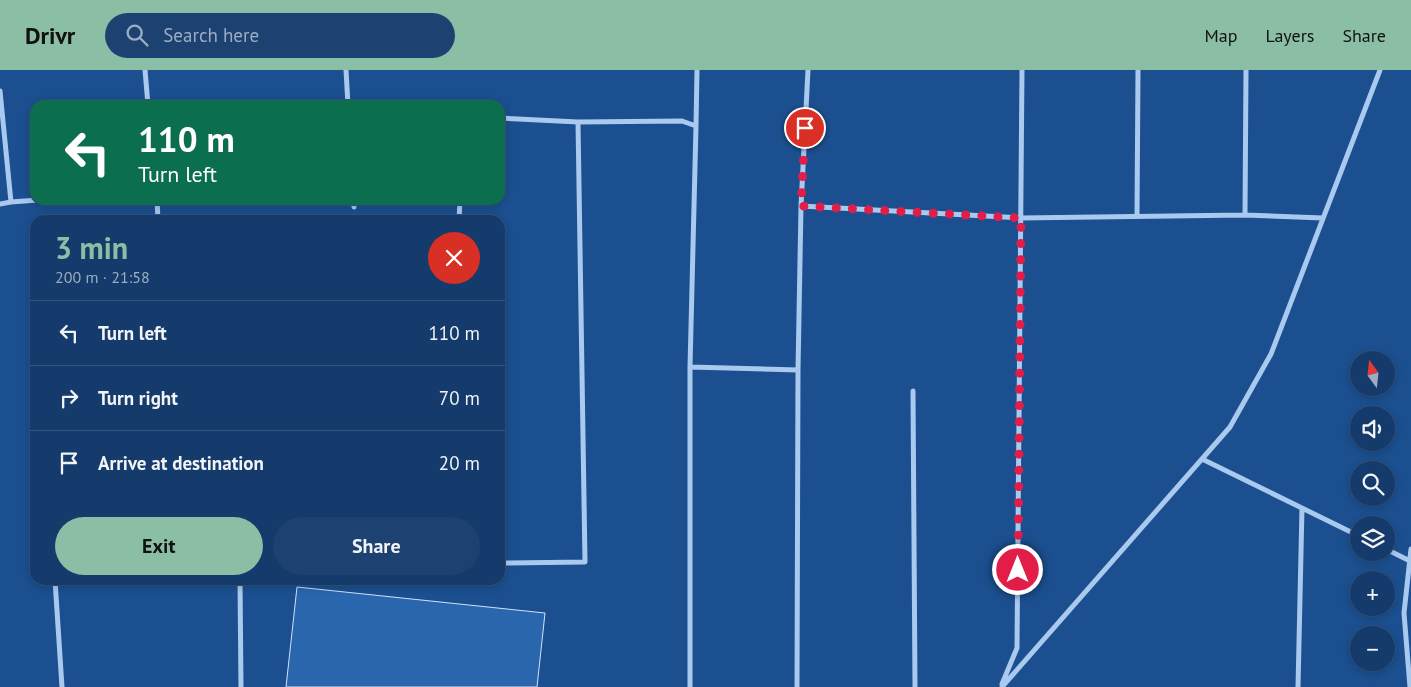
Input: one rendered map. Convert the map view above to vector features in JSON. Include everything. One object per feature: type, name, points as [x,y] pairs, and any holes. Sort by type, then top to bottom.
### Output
[{"type":"street","points":[[145,70],[148,100]]},
{"type":"street","points":[[346,70],[348,100]]},
{"type":"street","points":[[690,687],[690,368],[697,70]]},
{"type":"street","points":[[797,687],[798,370],[801,206],[808,70]]},
{"type":"street","points":[[1001,687],[1017,648],[1022,70]]},
{"type":"street","points":[[1137,216],[1138,70]]},
{"type":"street","points":[[1245,215],[1246,70]]},
{"type":"street","points":[[1001,687],[1230,427],[1271,354],[1380,70]]},
{"type":"street","points":[[0,91],[11,202]]},
{"type":"street","points":[[505,118],[578,122],[682,121],[696,126]]},
{"type":"street","points":[[505,563],[585,562],[578,122]]},
{"type":"street","points":[[0,204],[30,201]]},
{"type":"street","points":[[801,206],[1021,218],[1245,215],[1323,218]]},
{"type":"street","points":[[690,368],[798,370]]},
{"type":"street","points":[[913,391],[915,687]]},
{"type":"street","points":[[1202,459],[1350,532]]},
{"type":"street","points":[[1298,687],[1302,508]]},
{"type":"street","points":[[1410,687],[1404,612],[1411,549]]},
{"type":"street","points":[[1395,554],[1410,561]]},
{"type":"street","points":[[55,585],[62,687]]},
{"type":"street","points":[[240,585],[241,687]]},
{"type":"building","points":[[297,587],[545,613],[537,687],[286,687]]},
{"type":"route","points":[[805,128],[801,206],[1021,218],[1018,570]]}]
